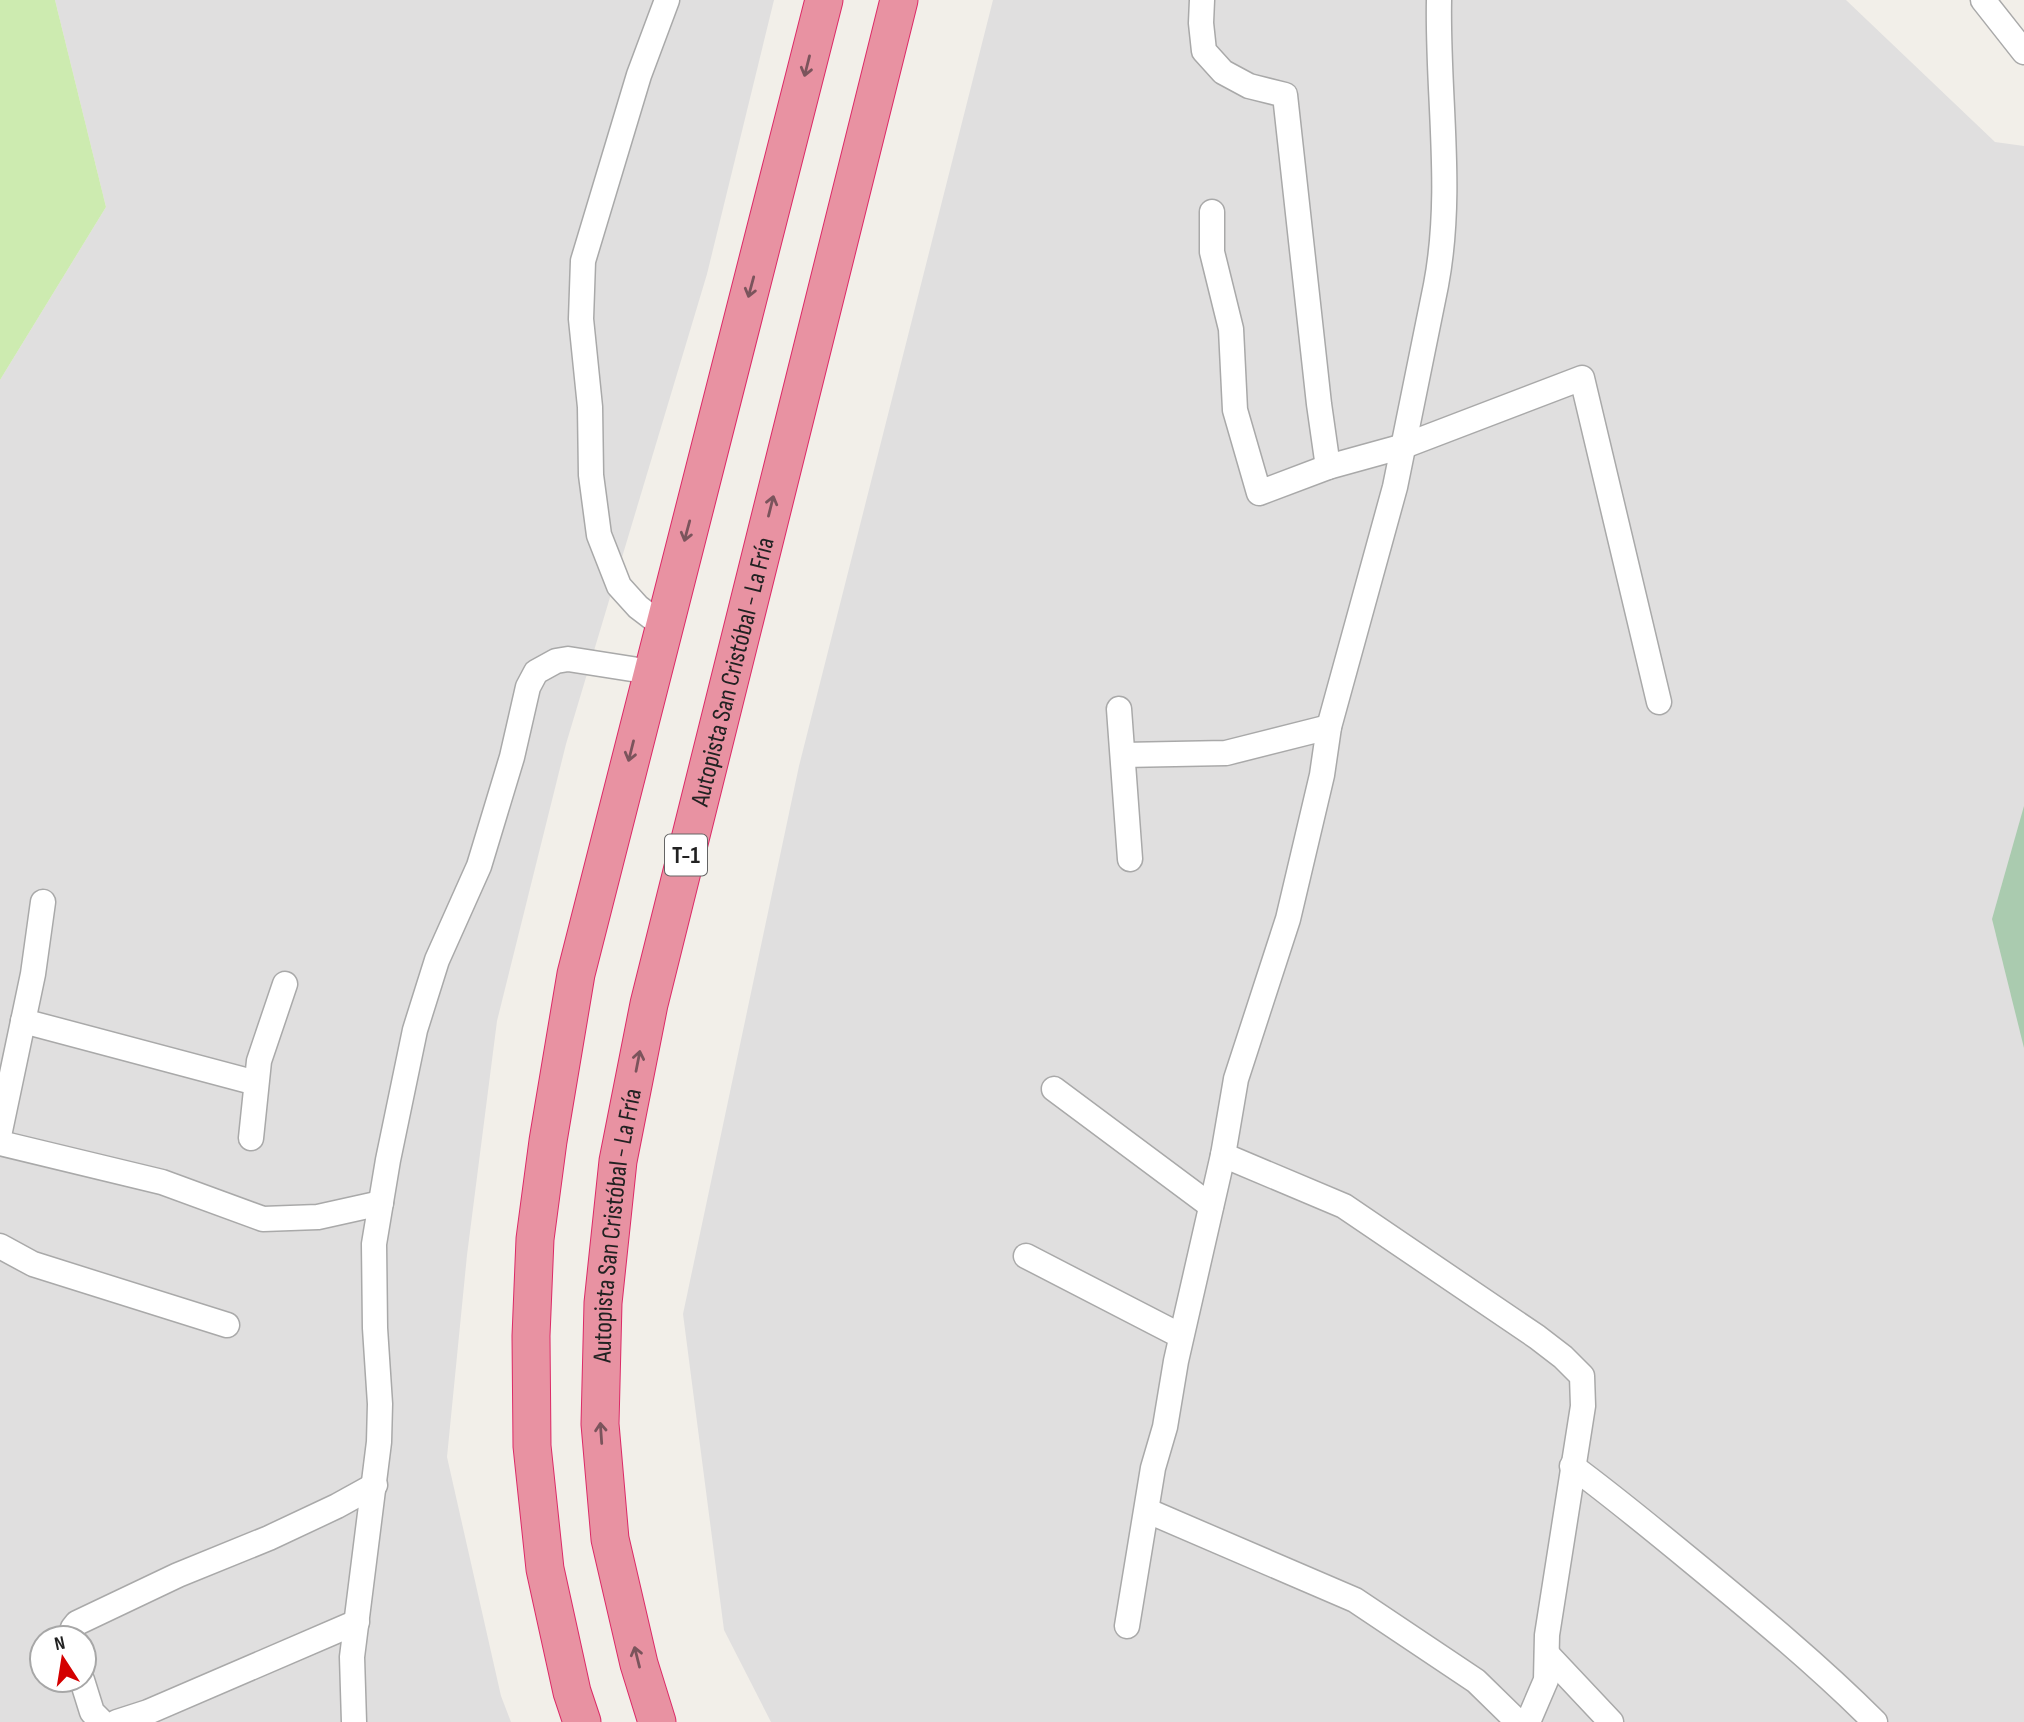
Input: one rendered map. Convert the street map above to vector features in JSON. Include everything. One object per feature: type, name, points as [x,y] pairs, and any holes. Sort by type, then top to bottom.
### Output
[{"type":"highway","points":[[582,1722],[572,1692],[545,1569],[532,1446],[531,1336],[535,1239],[576,974],[824,0]]},
{"type":"highway","name":"Autopista San Cristóbal - La Fría","points":[[657,1722],[639,1664],[610,1539],[600,1424],[603,1303],[618,1161],[649,1004],[899,0]]},
{"type":"street","points":[[663,626],[638,607],[619,586],[599,535],[591,475],[590,407],[581,319],[583,261],[639,75],[667,0]]},
{"type":"street","points":[[1202,0],[1204,51],[1223,72],[1249,86],[1285,95],[1328,467]]},
{"type":"street","points":[[1127,1626],[1153,1468],[1165,1427],[1181,1336],[1223,1155],[1236,1079],[1288,919],[1303,859],[1322,775],[1329,727],[1395,486],[1441,256],[1445,165],[1439,0]]},
{"type":"street","points":[[1983,0],[2024,52]]},
{"type":"street","points":[[1212,212],[1212,252],[1231,329],[1234,410],[1259,493],[1328,467],[1404,446],[1582,377],[1659,702]]},
{"type":"street","points":[[354,1722],[352,1657],[375,1485],[380,1404],[375,1328],[374,1244],[415,1030],[437,960],[479,866],[512,757],[528,687],[536,672],[555,661],[568,659],[651,672]]},
{"type":"street","points":[[1119,709],[1130,859]]},
{"type":"street","points":[[1123,755],[1226,753],[1329,727]]},
{"type":"street","points":[[0,1129],[14,1032],[33,974],[43,902]]},
{"type":"street","points":[[251,1138],[256,1083],[263,1046],[285,984]]},
{"type":"street","points":[[14,1032],[256,1083]]},
{"type":"street","points":[[1054,1089],[1211,1206]]},
{"type":"street","points":[[0,1143],[162,1182],[263,1219],[318,1217],[381,1203]]},
{"type":"street","points":[[1223,1155],[1344,1206],[1537,1337],[1582,1376],[1583,1406],[1547,1635],[1546,1680],[1528,1722]]},
{"type":"street","points":[[0,1246],[33,1264],[227,1325]]},
{"type":"street","points":[[1026,1255],[1181,1336]]},
{"type":"street","points":[[1572,1466],[1637,1515],[1748,1606],[1875,1722]]},
{"type":"street","points":[[76,1624],[178,1575],[269,1538],[375,1485]]},
{"type":"street","points":[[1147,1511],[1355,1600],[1476,1681],[1518,1722]]},
{"type":"street","points":[[117,1722],[148,1712],[357,1622]]},
{"type":"street","points":[[1547,1654],[1611,1722]]},
{"type":"street","points":[[86,1694],[92,1712],[102,1722]]},
{"type":"shaded area","points":[[55,0],[774,0],[707,274],[566,744],[497,1021],[467,1255],[447,1457],[501,1696],[511,1722],[0,1722],[0,380],[106,207]]},
{"type":"shaded area","points":[[993,0],[1846,0],[1995,142],[2024,146],[2024,1722],[771,1722],[724,1630],[683,1314],[799,766]]},
{"type":"green space","points":[[0,0],[55,0],[106,207],[0,380]]},
{"type":"green space","points":[[2024,806],[2024,1048],[1992,919]]}]
